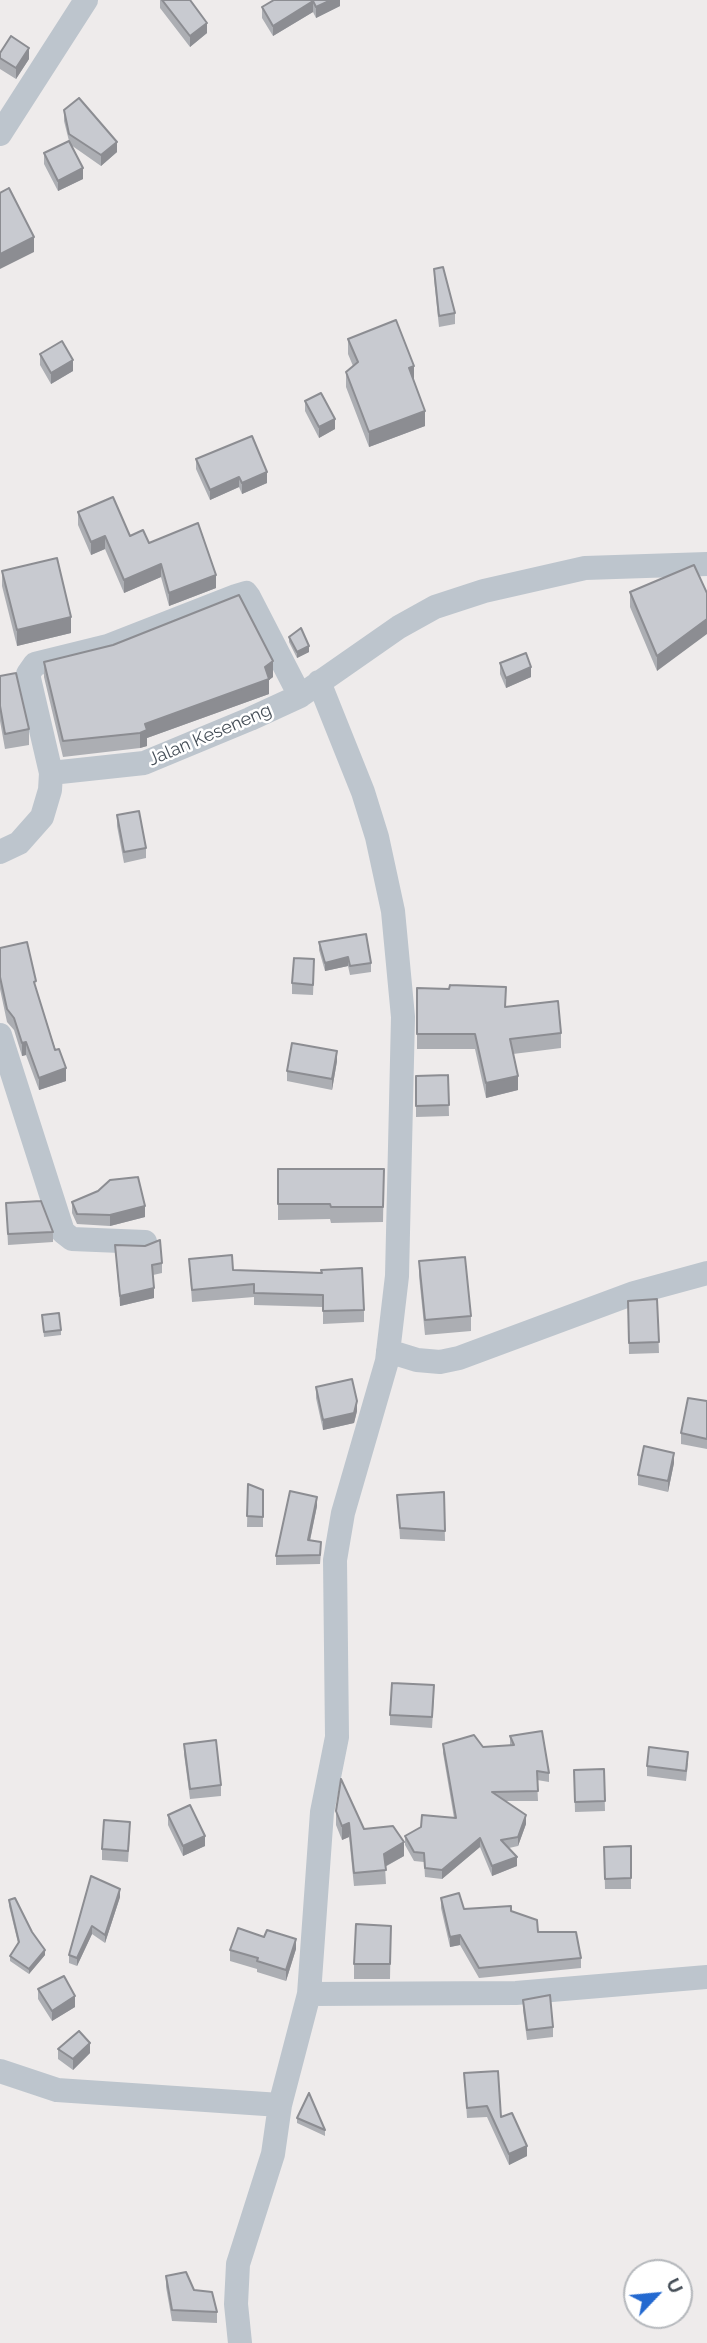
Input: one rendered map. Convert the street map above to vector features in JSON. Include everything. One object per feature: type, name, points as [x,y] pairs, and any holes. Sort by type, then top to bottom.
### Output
[{"type":"street","points":[[0,134],[86,0]]},
{"type":"street","name":"Jalan Keseneng","points":[[51,773],[144,763],[310,689],[421,614],[484,591],[585,568],[707,564]]},
{"type":"street","points":[[0,852],[19,843],[42,817],[51,773],[28,674],[35,664],[108,646],[246,593],[310,689],[363,792],[377,837],[393,911],[403,1017],[397,1276],[388,1351],[377,1404],[344,1513],[335,1560],[337,1737],[322,1812],[309,1994],[280,2105],[273,2154],[238,2264],[236,2304],[240,2343]]},
{"type":"street","points":[[0,1035],[63,1232],[72,1239],[145,1242]]},
{"type":"street","points":[[388,1351],[417,1360],[440,1362],[459,1358],[634,1293],[707,1273]]},
{"type":"street","points":[[309,1994],[516,1993],[707,1977]]},
{"type":"street","points":[[0,2071],[57,2090],[280,2105]]},
{"type":"building","points":[[162,0],[190,0],[207,23],[190,36]]},
{"type":"building","points":[[274,0],[331,0],[316,7],[313,1],[273,26],[262,7]]},
{"type":"building","points":[[11,36],[29,48],[16,68],[0,58],[0,53]]},
{"type":"building","points":[[79,98],[117,142],[101,155],[69,134],[64,110]]},
{"type":"building","points":[[69,141],[83,168],[58,181],[44,153]]},
{"type":"building","points":[[9,188],[34,237],[0,254],[0,193]]},
{"type":"building","points":[[443,267],[455,313],[439,316],[434,269]]},
{"type":"building","points":[[396,320],[414,366],[409,368],[425,411],[369,432],[346,372],[358,362],[348,339]]},
{"type":"building","points":[[62,341],[73,360],[51,373],[40,354]]},
{"type":"building","points":[[321,393],[335,419],[319,427],[305,401]]},
{"type":"building","points":[[252,436],[267,472],[242,483],[239,477],[210,490],[196,459]]},
{"type":"building","points":[[113,497],[130,536],[143,530],[149,543],[198,523],[216,575],[169,593],[161,564],[124,580],[105,536],[91,542],[78,512]]},
{"type":"building","points":[[57,558],[71,617],[17,630],[2,571]]},
{"type":"building","points":[[694,565],[707,593],[707,619],[657,656],[630,592]]},
{"type":"building","points":[[239,595],[273,661],[265,667],[269,679],[145,724],[147,730],[140,733],[63,741],[44,662],[113,645]]},
{"type":"building","points":[[301,628],[309,646],[297,652],[289,637]]},
{"type":"building","points":[[526,653],[531,667],[506,678],[500,663]]},
{"type":"building","points":[[16,673],[29,729],[5,734],[0,706],[0,676]]},
{"type":"building","points":[[139,811],[146,848],[124,852],[117,815]]},
{"type":"building","points":[[366,934],[371,963],[350,966],[348,957],[325,963],[319,942]]},
{"type":"building","points":[[27,942],[36,981],[34,982],[55,1050],[59,1049],[66,1068],[39,1078],[26,1042],[22,1043],[14,1018],[7,1009],[0,977],[0,948]]},
{"type":"building","points":[[294,958],[314,959],[313,985],[292,983]]},
{"type":"building","points":[[450,985],[506,987],[505,1007],[558,1001],[561,1033],[510,1039],[518,1076],[486,1083],[475,1034],[417,1034],[417,988],[449,989]]},
{"type":"building","points":[[292,1043],[337,1051],[332,1079],[287,1071]]},
{"type":"building","points":[[448,1075],[449,1105],[416,1106],[416,1076]]},
{"type":"building","points":[[278,1169],[384,1169],[383,1207],[278,1204]]},
{"type":"building","points":[[138,1177],[145,1206],[110,1215],[77,1214],[72,1202],[98,1191],[110,1180]]},
{"type":"building","points":[[41,1201],[53,1232],[8,1234],[6,1203]]},
{"type":"building","points":[[160,1240],[162,1263],[152,1265],[154,1288],[120,1296],[115,1245],[145,1246]]},
{"type":"building","points":[[232,1255],[233,1270],[322,1273],[321,1270],[362,1268],[364,1310],[323,1311],[323,1295],[254,1293],[254,1284],[192,1290],[189,1259]]},
{"type":"building","points":[[465,1257],[471,1316],[425,1320],[419,1261]]},
{"type":"building","points":[[657,1299],[659,1342],[629,1343],[628,1301]]},
{"type":"building","points":[[59,1313],[61,1330],[44,1332],[42,1315]]},
{"type":"building","points":[[352,1379],[357,1401],[354,1413],[323,1420],[316,1387]]},
{"type":"building","points":[[688,1398],[707,1401],[707,1439],[681,1433]]},
{"type":"building","points":[[644,1446],[674,1453],[668,1481],[638,1475]]},
{"type":"building","points":[[248,1484],[263,1490],[263,1517],[247,1516]]},
{"type":"building","points":[[290,1491],[317,1497],[308,1540],[321,1542],[320,1555],[276,1556]]},
{"type":"building","points":[[444,1492],[445,1531],[400,1528],[397,1495]]},
{"type":"building","points":[[392,1683],[434,1685],[432,1717],[390,1715]]},
{"type":"building","points":[[542,1731],[549,1773],[537,1771],[538,1791],[492,1792],[526,1815],[518,1837],[501,1840],[517,1857],[492,1866],[480,1838],[442,1870],[425,1868],[424,1853],[414,1852],[405,1836],[421,1827],[422,1815],[456,1818],[443,1744],[474,1735],[483,1747],[514,1745],[510,1736]]},
{"type":"building","points":[[216,1740],[221,1785],[190,1789],[184,1744]]},
{"type":"building","points":[[649,1747],[688,1752],[686,1771],[647,1766]]},
{"type":"building","points":[[604,1769],[605,1801],[575,1802],[574,1770]]},
{"type":"building","points":[[341,1779],[364,1829],[393,1826],[404,1842],[384,1854],[386,1870],[354,1873],[349,1823],[342,1826],[336,1811]]},
{"type":"building","points":[[190,1805],[205,1836],[183,1846],[168,1815]]},
{"type":"building","points":[[104,1820],[130,1822],[128,1851],[102,1849]]},
{"type":"building","points":[[631,1846],[631,1878],[605,1879],[604,1847]]},
{"type":"building","points":[[91,1876],[120,1889],[105,1935],[92,1926],[77,1958],[69,1955]]},
{"type":"building","points":[[459,1893],[464,1909],[511,1906],[511,1911],[537,1920],[538,1932],[576,1932],[581,1958],[479,1968],[460,1935],[450,1937],[441,1898]]},
{"type":"building","points":[[15,1898],[32,1932],[45,1950],[29,1969],[10,1956],[19,1942],[9,1900]]},
{"type":"building","points":[[356,1924],[391,1926],[390,1964],[354,1964]]},
{"type":"building","points":[[238,1928],[264,1937],[267,1930],[296,1939],[286,1970],[230,1950]]},
{"type":"building","points":[[64,1976],[75,1996],[52,2011],[38,1989]]},
{"type":"building","points":[[550,1995],[553,2027],[527,2030],[523,2000]]},
{"type":"building","points":[[79,2031],[90,2043],[73,2059],[58,2049]]},
{"type":"building","points":[[498,2071],[501,2117],[512,2113],[527,2146],[509,2154],[487,2106],[467,2108],[464,2073]]},
{"type":"building","points":[[309,2093],[325,2130],[297,2118]]},
{"type":"building","points":[[186,2272],[194,2290],[212,2292],[217,2312],[172,2310],[166,2276]]}]
